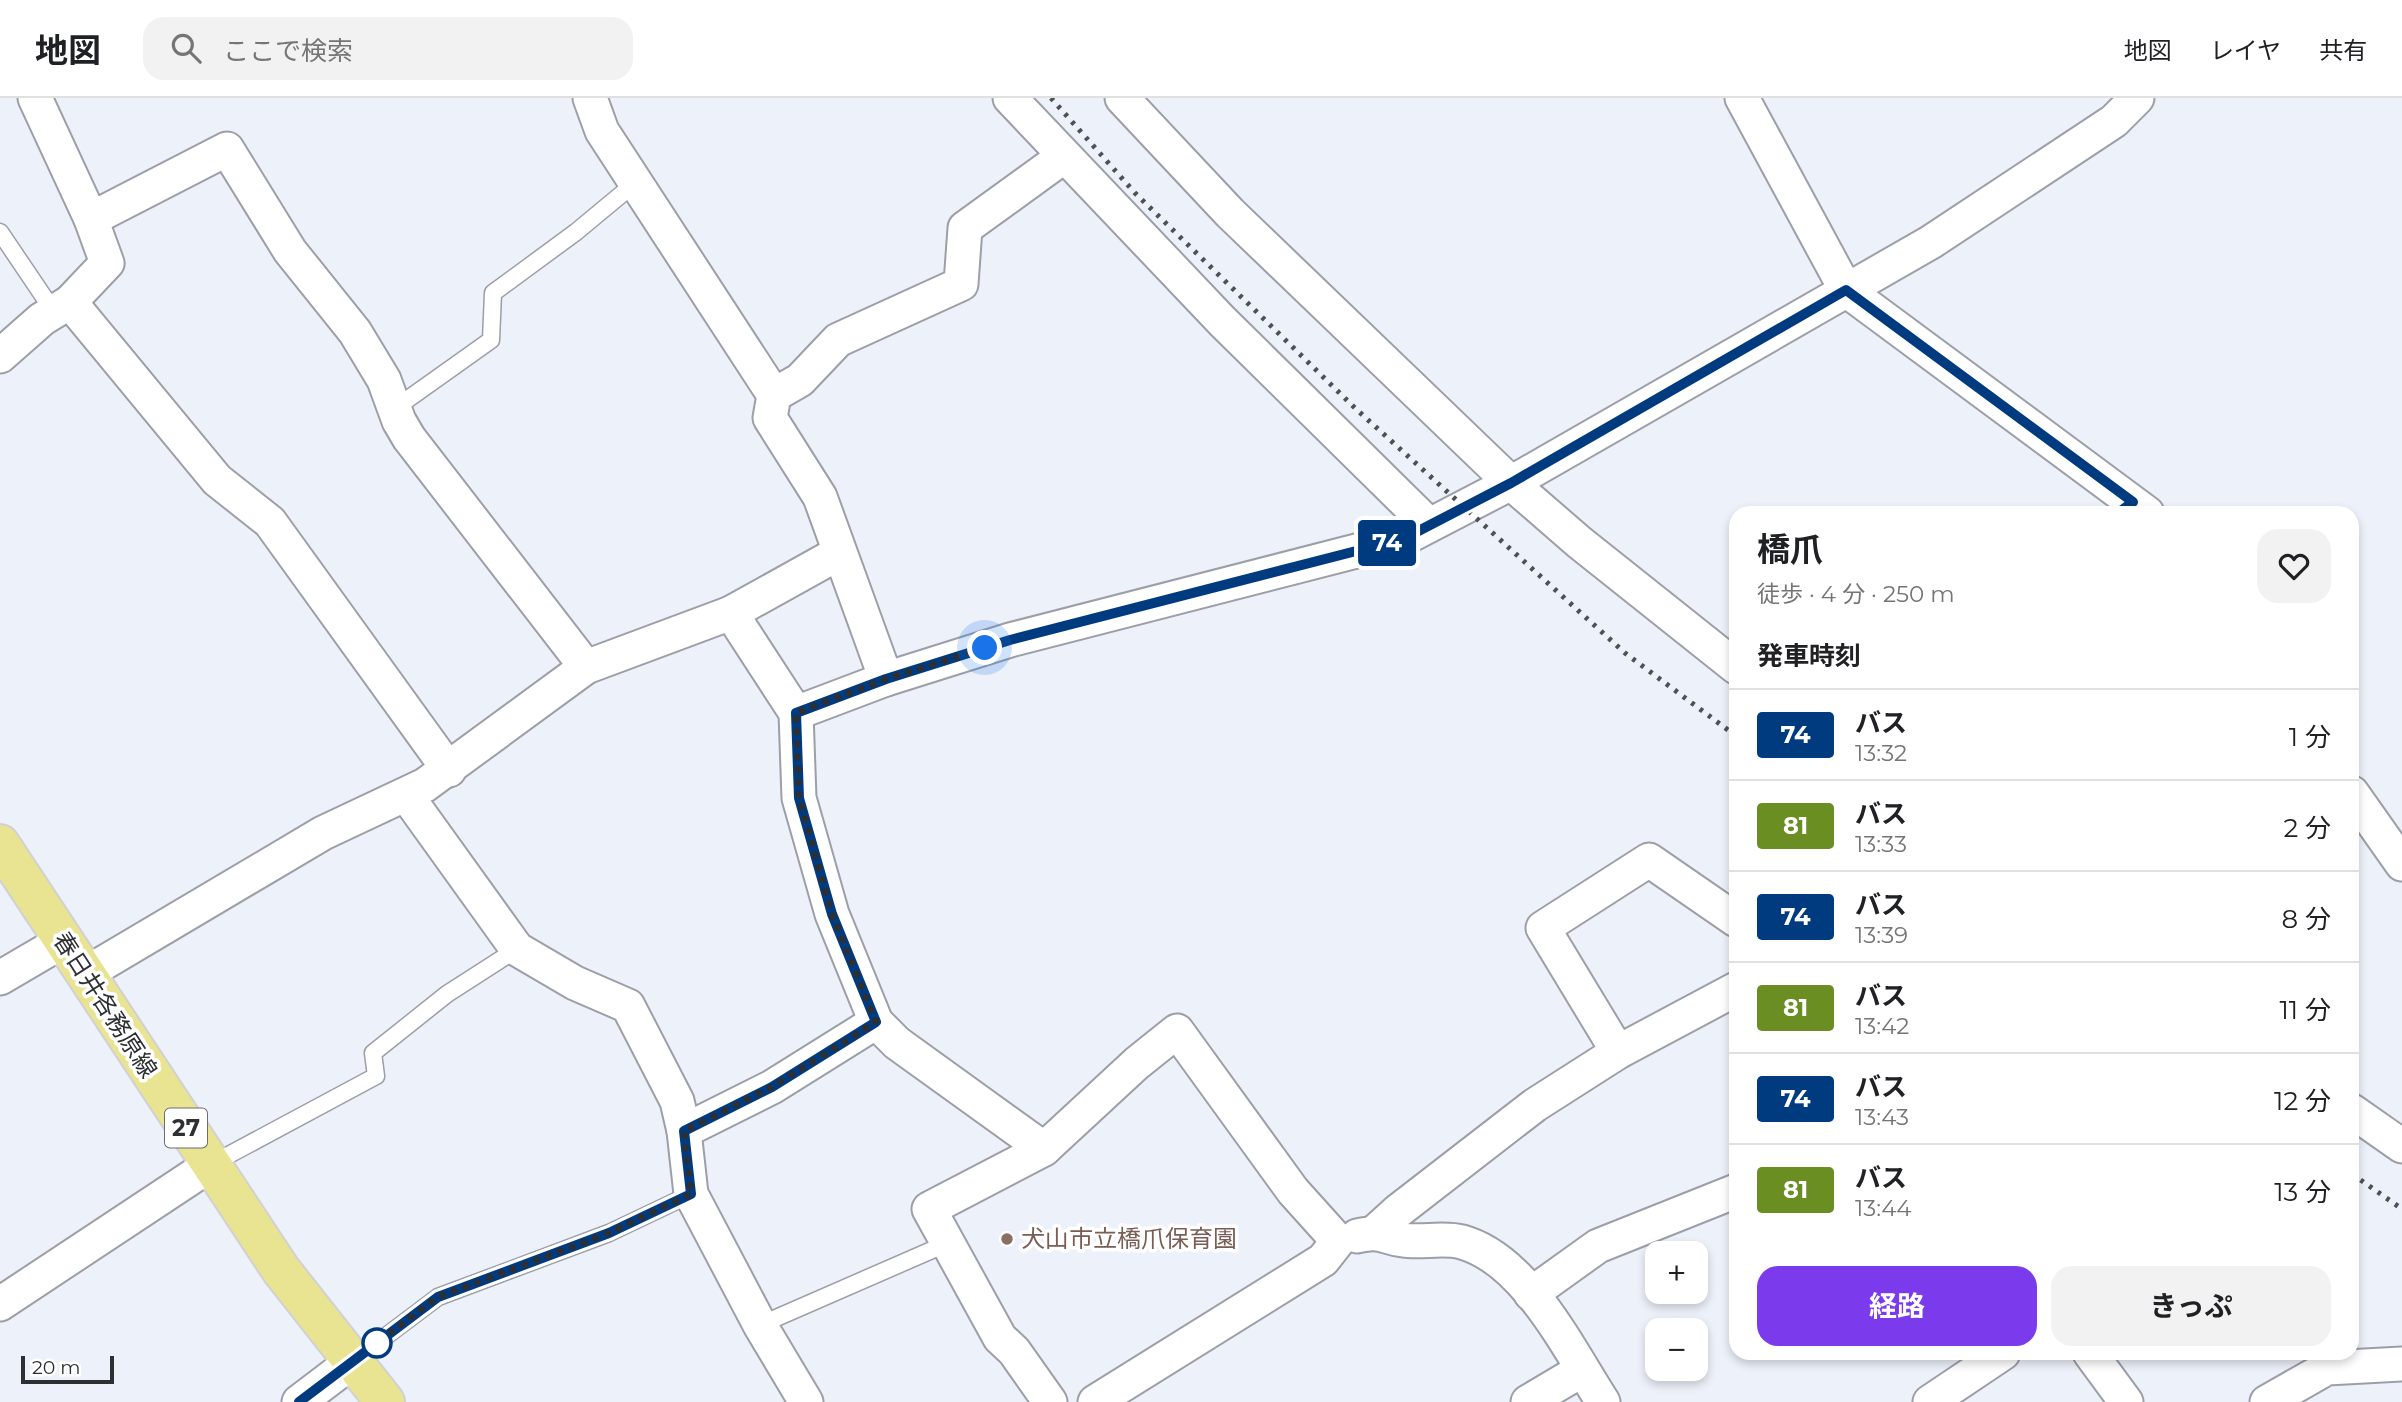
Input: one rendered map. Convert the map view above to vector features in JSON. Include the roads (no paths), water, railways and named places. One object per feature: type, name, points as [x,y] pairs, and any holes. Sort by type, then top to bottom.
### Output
[{"type":"main road","name":"春日井各務原線","points":[[0,844],[281,1270],[385,1402]]},
{"type":"street","points":[[0,356],[62,307],[107,263],[91,219],[35,98]]},
{"type":"street","points":[[590,98],[602,131],[629,167],[635,183],[775,396]]},
{"type":"street","points":[[1010,98],[1063,158],[1222,321],[1429,526]]},
{"type":"street","points":[[1122,98],[1230,213],[1511,483],[1579,542],[1729,661]]},
{"type":"street","points":[[1742,98],[1846,290],[2129,506]]},
{"type":"street","points":[[796,713],[886,679],[1036,633],[1403,539],[1511,483],[1931,242],[2114,121],[2137,98]]},
{"type":"street","points":[[91,219],[227,149],[290,251],[355,332],[384,380],[394,409],[409,438],[586,667]]},
{"type":"street","points":[[886,679],[820,497],[770,418],[775,396],[800,380],[838,340],[961,285],[965,228],[1063,158]]},
{"type":"street","points":[[62,307],[217,480],[270,522],[449,770]]},
{"type":"street","points":[[85,974],[323,833],[407,796],[449,770],[586,667],[731,612],[839,554]]},
{"type":"street","points":[[731,612],[796,713],[799,798],[832,914],[876,1022],[908,1051],[1044,1149]]},
{"type":"street","points":[[407,796],[517,949],[575,983],[628,1006],[677,1101],[684,1131],[691,1194],[760,1325],[806,1402]]},
{"type":"street","points":[[2359,803],[2402,864]]},
{"type":"street","points":[[1618,1052],[1543,928],[1649,860],[1729,915]]},
{"type":"street","points":[[0,978],[63,941]]},
{"type":"street","points":[[1095,1402],[1323,1260],[1338,1241],[1376,1231],[1398,1210],[1535,1105],[1618,1052],[1729,993]]},
{"type":"street","points":[[684,1131],[772,1087],[876,1022]]},
{"type":"street","points":[[1050,1402],[1014,1351],[1000,1338],[929,1209],[1044,1149],[1137,1063],[1177,1031],[1293,1191],[1338,1241]]},
{"type":"street","points":[[2359,1116],[2402,1146]]},
{"type":"street","points":[[0,1304],[210,1165]]},
{"type":"street","points":[[1531,1294],[1598,1247],[1729,1194]]},
{"type":"street","points":[[1376,1231],[1402,1240],[1459,1241],[1481,1249],[1513,1270],[1604,1402]]},
{"type":"street","points":[[1930,1402],[1993,1360]]},
{"type":"street","points":[[2095,1360],[2126,1402]]},
{"type":"street","points":[[2267,1402],[2323,1360],[2402,1364]]},
{"type":"street","points":[[299,1402],[353,1361]]},
{"type":"street","points":[[1528,1402],[1582,1370]]},
{"type":"lane","points":[[394,409],[491,340],[493,293],[576,232],[635,183]]},
{"type":"lane","points":[[0,232],[62,307]]},
{"type":"lane","points":[[210,1165],[376,1076],[373,1053],[447,995],[517,949]]},
{"type":"lane","points":[[353,1361],[438,1297],[609,1233],[691,1194]]},
{"type":"lane","points":[[760,1325],[948,1243]]},
{"type":"railway","points":[[1051,98],[1135,193],[1356,409],[1625,653],[1729,731]]},
{"type":"railway","points":[[2359,1179],[2402,1209]]},
{"type":"place","name":"犬山市立橋爪保育園","points":[[1007,1239]]}]
